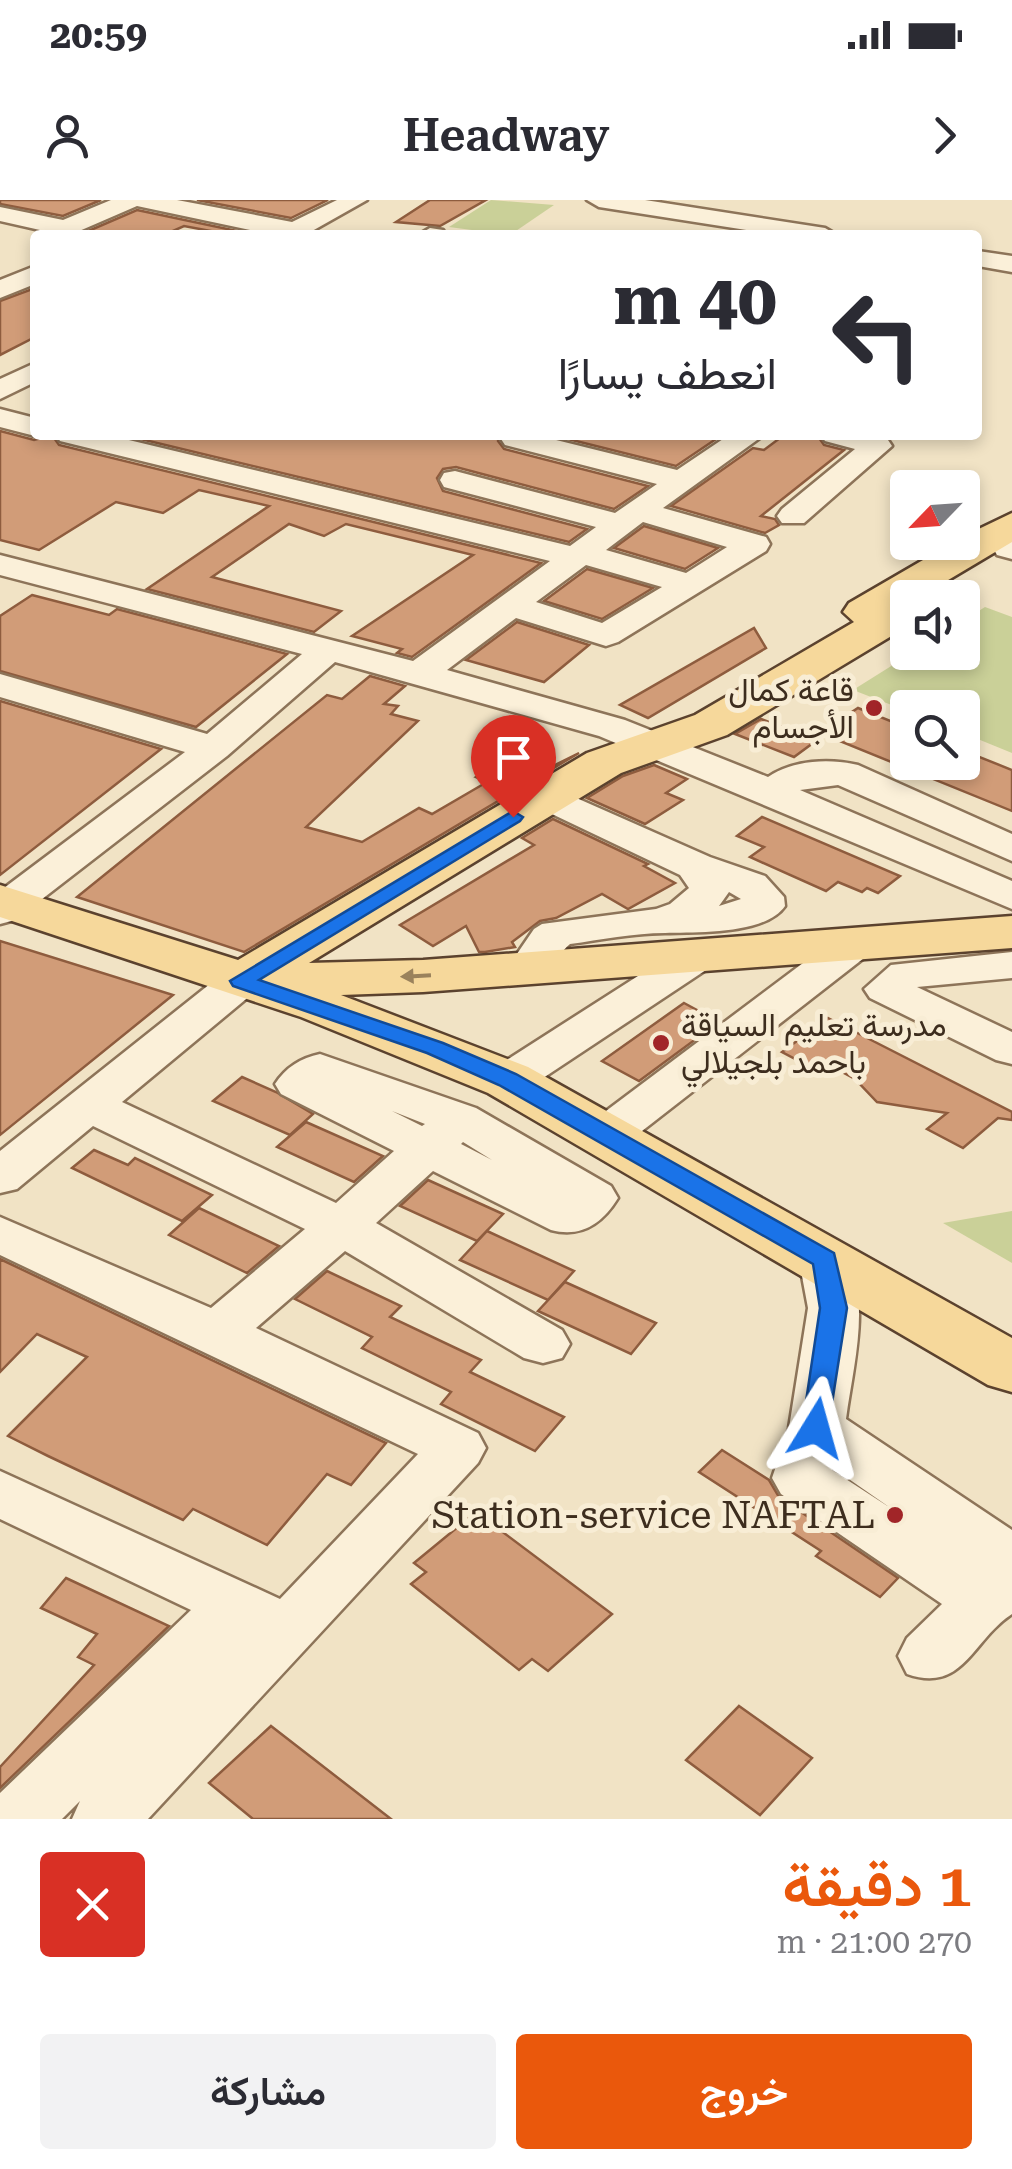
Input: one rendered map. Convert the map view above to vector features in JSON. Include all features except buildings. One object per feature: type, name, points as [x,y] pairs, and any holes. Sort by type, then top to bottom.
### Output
[{"type":"main road","points":[[953,580],[1011,542]]},
{"type":"main road","points":[[652,743],[672,724],[1011,542]]},
{"type":"main road","points":[[241,981],[604,762],[711,724],[890,619]]},
{"type":"main road","points":[[3,905],[435,1048],[508,1080],[1012,1368]]},
{"type":"main road","points":[[241,981],[522,968],[684,937],[858,942],[1012,932]]},
{"type":"main road","points":[[435,1048],[449,1010],[466,993],[522,968]]},
{"type":"street","points":[[0,206],[13,200]]},
{"type":"street","points":[[59,230],[131,200]]},
{"type":"street","points":[[140,200],[282,230]]},
{"type":"street","points":[[599,200],[793,230]]},
{"type":"street","points":[[663,200],[759,214]]},
{"type":"street","points":[[295,230],[348,201]]},
{"type":"street","points":[[0,214],[54,230]]},
{"type":"street","points":[[182,230],[214,214]]},
{"type":"street","points":[[982,260],[1012,264]]},
{"type":"street","points":[[0,290],[30,276]]},
{"type":"street","points":[[0,362],[30,347]]},
{"type":"street","points":[[0,362],[30,370]]},
{"type":"street","points":[[0,390],[30,374]]},
{"type":"street","points":[[0,418],[30,425]]},
{"type":"street","points":[[91,440],[690,584]]},
{"type":"street","points":[[510,605],[606,634],[754,544],[455,480],[515,440]]},
{"type":"street","points":[[530,440],[682,481]]},
{"type":"street","points":[[419,673],[732,440]]},
{"type":"street","points":[[793,516],[877,446],[855,440]]},
{"type":"street","points":[[0,595],[18,570],[419,673],[652,743],[1012,896]]},
{"type":"street","points":[[3,905],[214,748],[327,651]]},
{"type":"street","points":[[0,685],[214,748]]},
{"type":"street","points":[[772,792],[796,775],[844,773],[1012,849]]},
{"type":"street","points":[[508,1080],[684,937],[721,918],[764,906],[763,897],[750,885],[696,866],[547,796]]},
{"type":"street","points":[[684,937],[710,888],[696,866]]},
{"type":"street","points":[[607,1134],[858,942]]},
{"type":"street","points":[[1010,1054],[931,996],[920,1005],[886,989],[907,974],[1012,965]]},
{"type":"street","points":[[0,1177],[241,981]]},
{"type":"street","points":[[90,1106],[343,1227],[544,1344]]},
{"type":"street","points":[[216,1332],[343,1227],[444,1134]]},
{"type":"street","points":[[0,1234],[458,1448],[18,1819]]},
{"type":"street","points":[[825,1260],[834,1308],[816,1428],[801,1478],[1003,1582],[928,1656]]},
{"type":"street","points":[[0,1493],[261,1618]]},
{"type":"street","points":[[104,1819],[261,1618]]},
{"type":"green space","points":[[491,200],[554,205],[517,230],[449,227]]},
{"type":"green space","points":[[985,607],[1012,617],[1012,753],[980,740],[980,690],[890,690],[890,704],[853,690],[890,667],[890,670],[980,670],[980,610]]},
{"type":"green space","points":[[1012,1211],[1012,1263],[943,1223]]},
{"type":"place","name":"قاعة كمال الأجسام","points":[[874,708]]},
{"type":"place","name":"مدرسة تعليم السياقة باحمد بلجيلالي","points":[[661,1043]]},
{"type":"place","name":"Station-service NAFTAL","points":[[895,1515]]},
{"type":"route","points":[[513,817],[241,981],[435,1048],[508,1080],[825,1260],[834,1308],[816,1428]]}]
